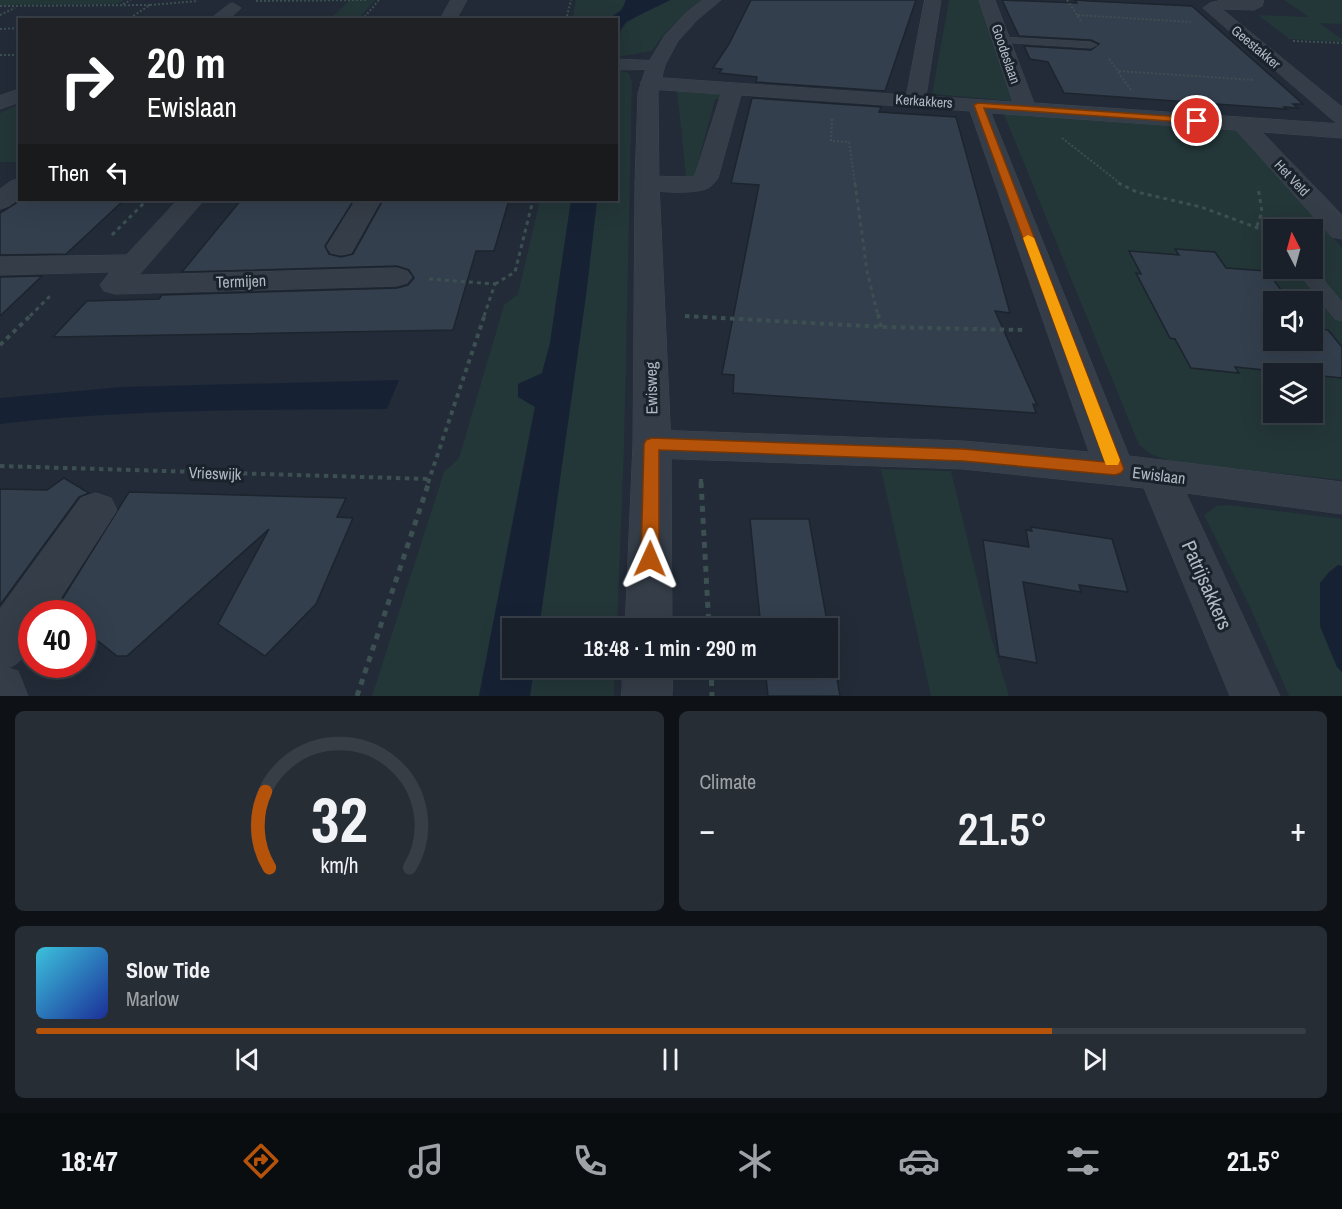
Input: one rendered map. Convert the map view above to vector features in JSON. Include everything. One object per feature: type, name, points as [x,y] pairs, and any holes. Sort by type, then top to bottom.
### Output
[{"type":"street","points":[[449,18],[459,0]]},
{"type":"street","name":"Ewisweg","points":[[648,618],[652,444],[647,183],[648,93],[653,74],[679,28],[713,0]]},
{"type":"street","points":[[915,101],[933,0]]},
{"type":"street","name":"Goodeslaan","points":[[987,0],[1002,40],[1003,107],[1063,331],[1115,469]]},
{"type":"street","name":"Geestakker","points":[[1207,3],[1254,5],[1257,3],[1256,0]]},
{"type":"street","name":"Geestakker","points":[[1207,3],[1228,24],[1342,118]]},
{"type":"street","points":[[220,18],[233,8]]},
{"type":"street","points":[[618,65],[653,74]]},
{"type":"street","name":"Kerkakkers","points":[[653,74],[733,87],[1342,131]]},
{"type":"street","points":[[647,183],[698,184],[706,178],[733,87]]},
{"type":"street","points":[[0,103],[18,96]]},
{"type":"street","name":"Het Veld","points":[[1242,124],[1342,231]]},
{"type":"street","points":[[0,201],[18,188]]},
{"type":"street","name":"Termijen","points":[[190,201],[115,285],[397,277]]},
{"type":"street","points":[[341,247],[367,201]]},
{"type":"street","points":[[0,266],[135,263]]},
{"type":"street","name":"Ewislaan","points":[[652,444],[963,455],[1115,469],[1342,498]]},
{"type":"street","name":"Patrijsakkers","points":[[1158,475],[1255,696]]},
{"type":"street","points":[[0,648],[96,510]]},
{"type":"street","points":[[647,696],[648,678]]},
{"type":"street","points":[[0,689],[3,696]]},
{"type":"lane","points":[[1002,40],[1095,45]]},
{"type":"lane","points":[[1314,281],[1342,315]]},
{"type":"path","points":[[119,5],[130,0]]},
{"type":"path","points":[[364,18],[379,0]]},
{"type":"path","points":[[566,18],[571,0]]},
{"type":"path","points":[[1067,0],[1095,45],[1118,71],[1300,83]]},
{"type":"path","points":[[0,6],[150,5],[130,18]]},
{"type":"path","points":[[0,15],[18,6]]},
{"type":"path","points":[[1077,15],[1228,24]]},
{"type":"path","points":[[0,29],[18,28]]},
{"type":"path","points":[[0,55],[18,55]]},
{"type":"path","points":[[833,95],[831,141],[849,142],[867,271],[880,327]]},
{"type":"path","points":[[1003,107],[1048,127],[1120,184],[1137,192],[1201,207],[1263,229]]},
{"type":"path","points":[[1254,182],[1260,190],[1262,212],[1257,226]]},
{"type":"path","points":[[397,277],[495,284],[515,272],[533,201]]},
{"type":"path","points":[[357,696],[495,284]]},
{"type":"path","points":[[681,315],[880,327],[1063,331]]},
{"type":"path","points":[[699,447],[708,618]]},
{"type":"path","name":"Vrieswijk","points":[[0,466],[429,479]]},
{"type":"path","points":[[711,678],[712,696]]},
{"type":"shaded area","points":[[0,0],[125,0],[116,4],[0,5]]},
{"type":"shaded area","points":[[350,0],[375,0],[359,18],[331,18]]},
{"type":"shaded area","points":[[576,0],[626,0],[622,8],[611,17],[572,18]]},
{"type":"shaded area","points":[[670,0],[703,0],[675,23],[652,51],[618,57],[620,33],[631,19]]},
{"type":"shaded area","points":[[949,0],[979,0],[1013,101],[932,94]]},
{"type":"shaded area","points":[[1284,0],[1342,0],[1342,24],[1319,23],[1342,39],[1342,42],[1289,39],[1258,15],[1309,17]]},
{"type":"shaded area","points":[[618,70],[629,73],[632,83],[624,449],[617,618],[540,618],[586,295],[597,201],[618,201]]},
{"type":"shaded area","points":[[677,90],[720,90],[725,96],[715,100],[697,166],[702,170],[695,177],[686,177]]},
{"type":"shaded area","points":[[18,104],[18,162],[0,162],[0,113]]},
{"type":"shaded area","points":[[1003,112],[1232,127],[1239,130],[1317,219],[1263,219],[1263,279],[1323,279],[1323,226],[1342,248],[1342,480],[1174,462],[1152,455],[1139,445]]},
{"type":"shaded area","points":[[540,201],[571,201],[550,343],[542,374],[518,384],[535,407],[479,696],[372,696],[444,472],[459,458],[504,305],[518,294]]},
{"type":"shaded area","points":[[881,469],[951,471],[990,633],[1009,696],[931,696]]},
{"type":"shaded area","points":[[1229,505],[1342,519],[1342,566],[1338,565],[1320,583],[1320,626],[1337,667],[1342,672],[1342,696],[1289,696],[1249,605],[1204,515],[1216,506]]},
{"type":"shaded area","points":[[533,678],[615,678],[614,696],[530,696]]},
{"type":"water","points":[[626,0],[670,0],[626,22],[620,30],[618,39],[618,18],[610,18],[622,10]]},
{"type":"water","points":[[571,201],[597,201],[586,295],[540,618],[502,618],[502,678],[533,678],[530,696],[479,696],[535,407],[518,397],[518,384],[542,373],[550,343]]},
{"type":"water","points":[[399,380],[387,409],[145,413],[0,424],[0,398],[122,387]]},
{"type":"water","points":[[1338,565],[1342,566],[1342,672],[1337,667],[1320,626],[1320,583]]},
{"type":"building","points":[[751,0],[916,0],[885,91],[756,82],[757,77],[719,73],[722,69],[713,68],[729,44]]},
{"type":"building","points":[[1002,0],[1077,3],[1075,0],[1192,6],[1303,104],[1293,104],[1298,108],[1284,107],[1286,109],[1064,93],[1048,62],[1030,59],[1024,46],[1091,50],[1099,44],[1091,40],[1019,36]]},
{"type":"building","points":[[752,98],[881,107],[879,112],[956,117],[1010,313],[995,311],[1037,405],[1033,404],[1036,413],[733,393],[734,375],[722,374],[759,185],[731,183]]},
{"type":"building","points":[[19,201],[123,201],[66,254],[0,255],[0,213]]},
{"type":"building","points":[[240,201],[353,201],[325,246],[329,254],[341,257],[353,254],[382,201],[509,201],[494,251],[476,251],[453,330],[53,337],[87,301],[159,299],[162,295],[397,288],[408,285],[414,278],[409,270],[397,266],[182,272]]},
{"type":"building","points":[[1175,249],[1215,252],[1226,268],[1263,271],[1263,279],[1273,279],[1282,291],[1263,291],[1263,351],[1323,351],[1323,329],[1328,330],[1342,347],[1342,378],[1323,376],[1323,363],[1263,363],[1263,370],[1235,367],[1239,373],[1191,368],[1175,339],[1170,338],[1136,273],[1141,274],[1129,251],[1179,255]]},
{"type":"building","points":[[42,276],[0,316],[0,277]]},
{"type":"building","points":[[64,478],[89,493],[79,497],[0,605],[0,489],[47,490]]},
{"type":"building","points":[[129,492],[346,498],[337,517],[353,518],[316,604],[265,656],[218,624],[269,529],[127,656],[117,656],[96,639],[96,600],[62,600]]},
{"type":"building","points":[[750,519],[809,519],[826,618],[760,618]]},
{"type":"building","points":[[1031,527],[1112,539],[1128,592],[1079,585],[1081,592],[1023,582],[1037,663],[999,656],[983,540],[1029,547],[1026,530],[1032,531]]},
{"type":"building","points":[[766,678],[837,678],[840,696],[768,696]]},
{"type":"slow traffic","points":[[1028,238],[1112,460]]},
{"type":"route","points":[[650,559],[652,444],[963,455],[1115,469],[978,105],[1197,121]]}]
